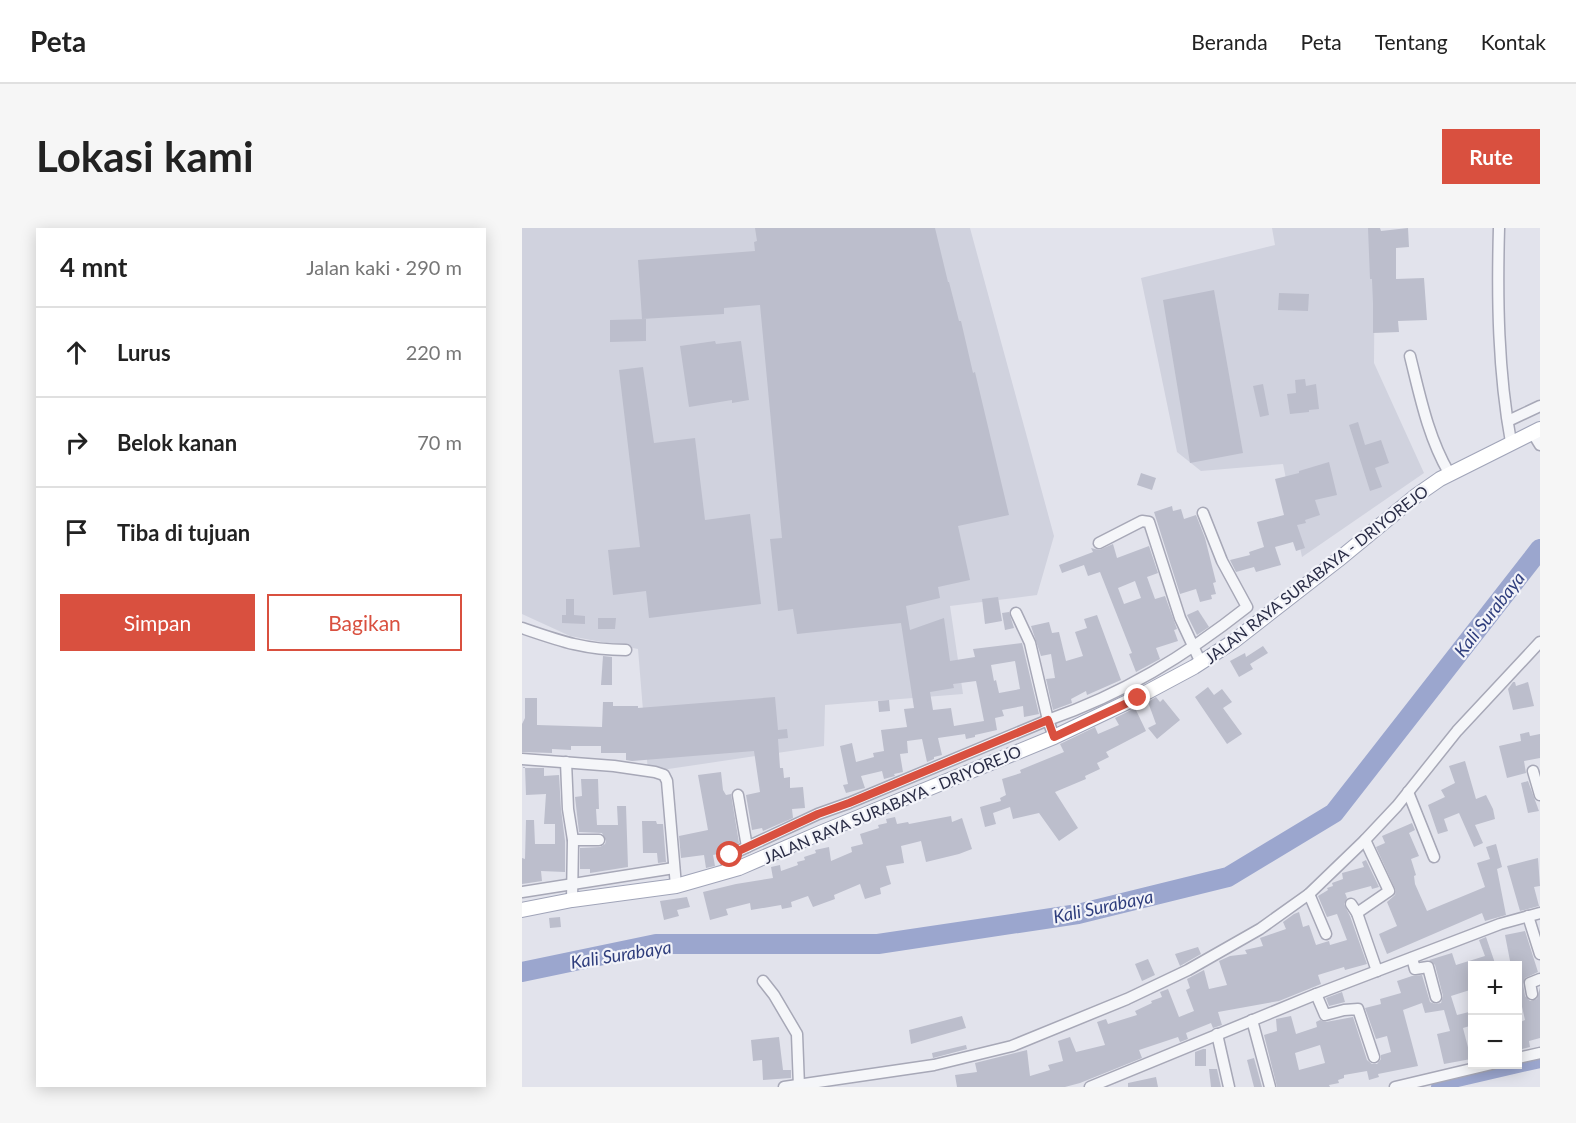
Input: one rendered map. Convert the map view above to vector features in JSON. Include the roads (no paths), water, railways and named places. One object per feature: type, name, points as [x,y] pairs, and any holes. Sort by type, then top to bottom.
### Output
[{"type":"main road","name":"JALAN RAYA SURABAYA - DRIYOREJO","points":[[522,910],[572,900],[676,886],[727,872],[1054,737],[1138,698],[1201,663],[1234,641],[1417,495],[1449,473],[1536,430]]},
{"type":"street","points":[[1499,228],[1500,348],[1511,442]]},
{"type":"street","points":[[1410,356],[1430,429],[1439,455],[1449,473]]},
{"type":"street","points":[[1508,421],[1540,406]]},
{"type":"street","points":[[1536,430],[1540,445]]},
{"type":"street","name":"JALAN RAYA SURABAYA - DRIYOREJO","points":[[727,872],[729,855],[818,814],[1077,710],[1133,684],[1166,665],[1222,626],[1247,607],[1222,561],[1203,513]]},
{"type":"street","points":[[1099,543],[1142,521],[1149,522],[1180,618],[1201,663]]},
{"type":"street","points":[[1016,614],[1030,643],[1054,737]]},
{"type":"street","points":[[1222,626],[1234,641]]},
{"type":"street","points":[[522,628],[562,642],[593,649],[626,650]]},
{"type":"street","points":[[784,1087],[934,1065],[1012,1046],[1127,999],[1188,970],[1260,929],[1309,894],[1365,840],[1408,792],[1457,731],[1540,642]]},
{"type":"street","points":[[522,759],[614,766],[659,772],[664,775],[667,781],[676,886]]},
{"type":"street","points":[[566,762],[568,809],[573,840],[572,900]]},
{"type":"street","points":[[1533,772],[1540,795]]},
{"type":"street","points":[[1408,792],[1434,857]]},
{"type":"street","points":[[738,795],[747,847]]},
{"type":"street","points":[[573,840],[599,840]]},
{"type":"street","points":[[1365,840],[1389,891],[1354,909],[1377,971]]},
{"type":"street","points":[[522,892],[674,868]]},
{"type":"street","points":[[1309,894],[1326,934]]},
{"type":"street","points":[[1090,1087],[1316,994],[1500,924],[1540,913]]},
{"type":"street","points":[[1528,916],[1540,954]]},
{"type":"street","points":[[1412,958],[1415,969],[1428,967],[1436,997]]},
{"type":"street","points":[[1532,994],[1530,983],[1540,979]]},
{"type":"street","points":[[763,981],[797,1034],[799,1086]]},
{"type":"street","points":[[1316,994],[1325,1015],[1359,1009],[1374,1057]]},
{"type":"street","points":[[1252,1020],[1270,1087]]},
{"type":"street","points":[[1217,1034],[1229,1087]]},
{"type":"street","points":[[1522,1057],[1540,1053]]},
{"type":"street","points":[[1395,1087],[1441,1081],[1479,1069]]},
{"type":"waterway","name":"Kali Surabaya","points":[[522,972],[656,944],[878,944],[1078,914],[1228,877],[1334,813],[1540,549]]},
{"type":"waterway","points":[[1436,1087],[1540,1063]]}]
